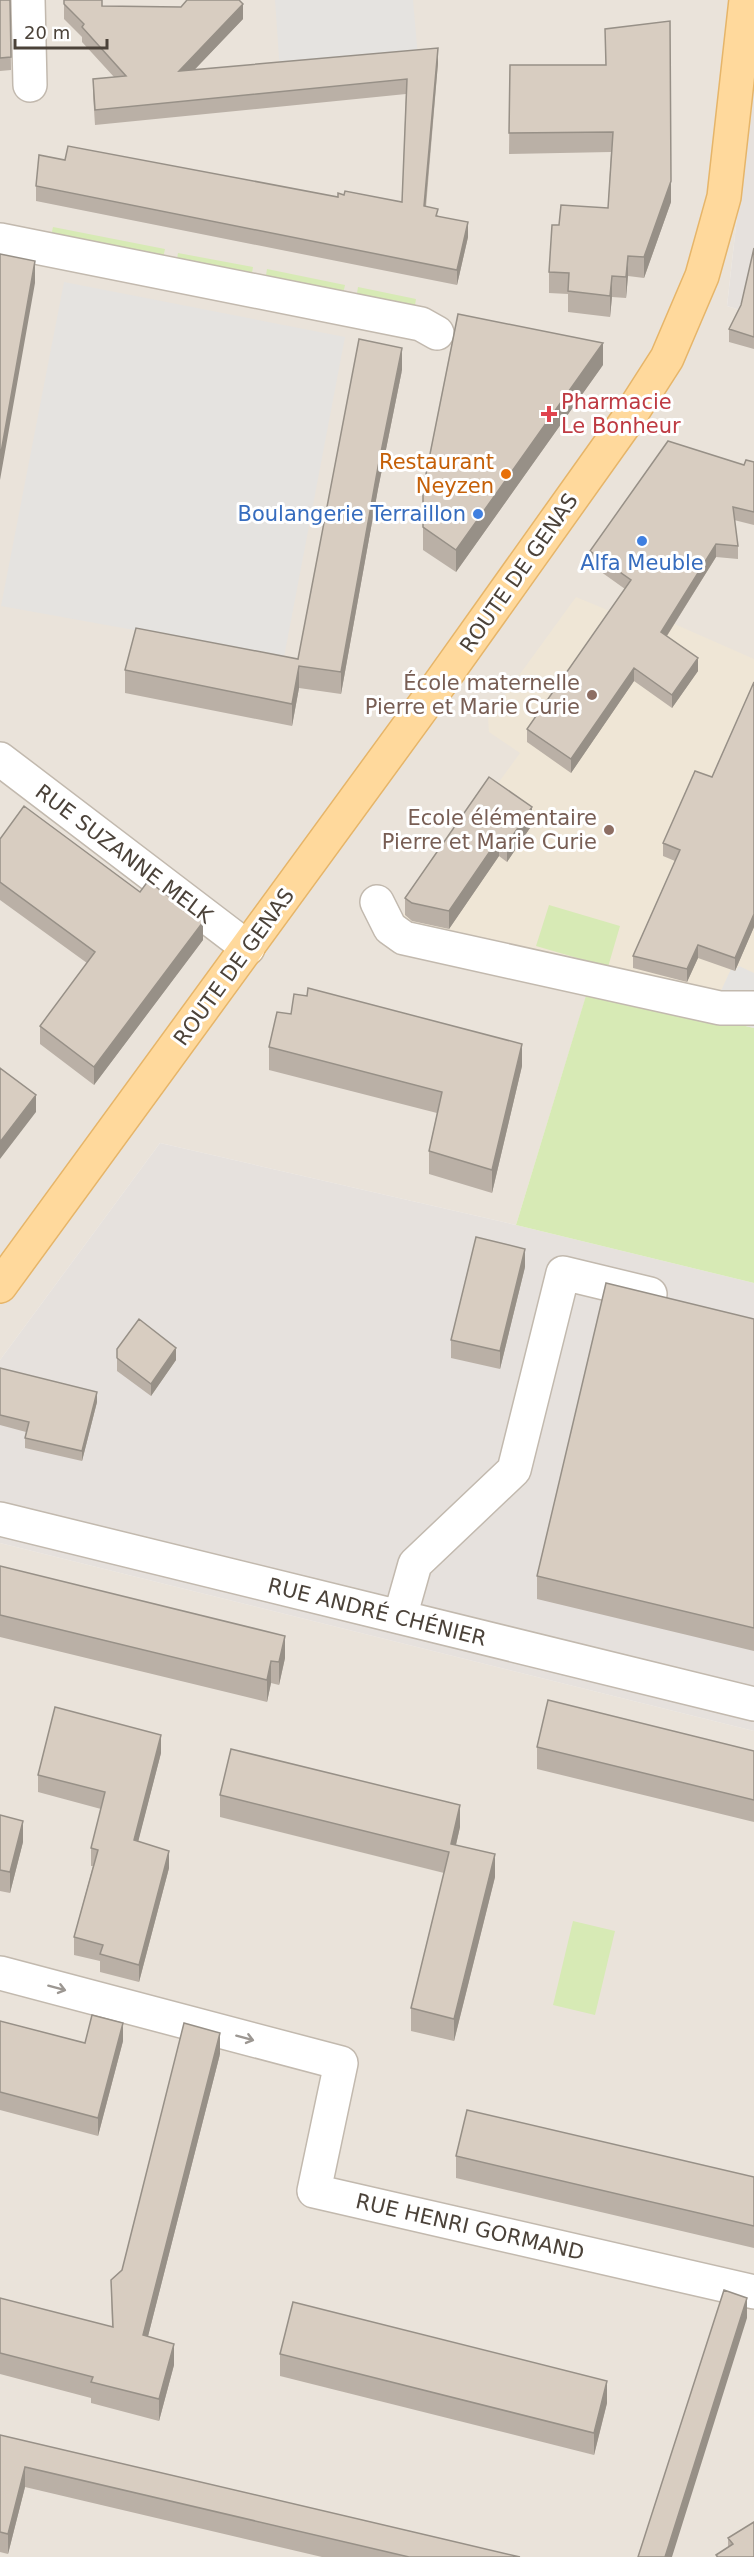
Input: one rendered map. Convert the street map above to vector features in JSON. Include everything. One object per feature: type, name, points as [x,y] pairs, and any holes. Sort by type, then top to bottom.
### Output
[{"type":"main road","name":"ROUTE DE GENAS","points":[[0,1286],[478,630],[626,422],[667,358],[702,276],[724,197],[746,0]]},
{"type":"street","points":[[28,0],[30,85]]},
{"type":"street","points":[[0,240],[421,324],[437,333]]},
{"type":"street","name":"RUE SUZANNE MELK","points":[[0,759],[248,948]]},
{"type":"street","points":[[377,902],[390,928],[404,938],[423,944],[720,1008],[754,1008]]},
{"type":"street","points":[[400,1617],[416,1564],[514,1470],[563,1273],[675,1300]]},
{"type":"street","name":"RUE ANDRÉ CHÉNIER","points":[[0,1519],[754,1704]]},
{"type":"street","name":"RUE HENRI GORMAND","points":[[0,1973],[342,2063],[314,2191],[754,2292]]},
{"type":"shaded area","points":[[0,0],[754,0],[754,65],[727,306],[754,314],[754,1028],[588,990],[516,1225],[160,1143],[0,1360]]},
{"type":"shaded area","points":[[275,0],[413,0],[418,57],[280,72]]},
{"type":"shaded area","points":[[754,65],[754,314],[727,306]]},
{"type":"shaded area","points":[[64,282],[345,337],[284,657],[1,606]]},
{"type":"shaded area","name":"Ecole élémentaire Pierre et Marie Curie","points":[[576,597],[617,614],[629,604],[754,659],[754,1028],[400,919],[520,753],[489,732],[488,718]]},
{"type":"shaded area","points":[[739,966],[754,973],[754,1028],[709,1017],[731,969],[735,971]]},
{"type":"shaded area","points":[[160,1143],[516,1225],[754,1283],[754,1731],[0,1543],[0,1360]]},
{"type":"shaded area","points":[[0,1543],[754,1731],[754,2557],[0,2557]]},
{"type":"green space","points":[[53,227],[165,249],[161,267],[49,245]]},
{"type":"green space","points":[[178,253],[253,267],[250,285],[175,271]]},
{"type":"green space","points":[[267,269],[345,285],[341,303],[264,288]]},
{"type":"green space","points":[[358,287],[416,299],[413,317],[355,306]]},
{"type":"green space","points":[[549,905],[620,926],[608,967],[536,946]]},
{"type":"green space","points":[[588,989],[754,1028],[754,1283],[516,1225]]},
{"type":"green space","points":[[573,1921],[615,1931],[595,2015],[553,2005]]},
{"type":"building","points":[[0,0],[10,0],[11,57],[0,58]]},
{"type":"building","points":[[64,0],[102,0],[102,6],[181,7],[187,0],[239,0],[243,4],[179,71],[438,48],[424,206],[438,209],[436,216],[468,222],[457,270],[36,186],[39,155],[65,160],[68,146],[338,197],[338,193],[344,195],[345,191],[402,202],[407,79],[95,110],[93,79],[126,76],[82,27],[84,24],[64,4]]},
{"type":"building","points":[[670,21],[671,181],[644,257],[628,256],[626,277],[612,276],[610,296],[568,291],[569,273],[549,272],[552,225],[559,225],[561,205],[608,208],[613,132],[509,133],[510,65],[606,65],[605,29]]},
{"type":"building","points":[[754,248],[754,337],[729,329],[741,305]]},
{"type":"building","points":[[0,254],[35,261],[0,458]]},
{"type":"building","points":[[458,314],[603,343],[456,550],[423,527],[423,489]]},
{"type":"building","points":[[359,339],[402,348],[341,672],[299,666],[292,704],[125,670],[136,628],[298,659]]},
{"type":"building","points":[[668,441],[744,465],[746,460],[754,462],[754,512],[733,507],[738,546],[716,544],[661,632],[698,658],[672,695],[634,668],[571,759],[527,729],[631,580],[590,551]]},
{"type":"building","points":[[754,682],[754,914],[735,958],[698,945],[687,969],[633,956],[680,850],[663,843],[695,771],[712,777]]},
{"type":"building","points":[[489,777],[532,807],[507,844],[499,838],[449,911],[412,903],[405,898]]},
{"type":"building","points":[[24,806],[140,892],[148,881],[203,922],[94,1067],[40,1026],[95,952],[0,882],[0,839]]},
{"type":"building","points":[[308,988],[522,1044],[492,1170],[429,1151],[442,1092],[269,1047],[277,1012],[291,1014],[294,994],[307,996]]},
{"type":"building","points":[[0,1068],[36,1095],[0,1142]]},
{"type":"building","points":[[476,1237],[525,1249],[500,1351],[451,1340]]},
{"type":"building","points":[[606,1283],[754,1319],[754,1628],[537,1576]]},
{"type":"building","points":[[139,1319],[176,1348],[151,1384],[117,1358],[117,1349]]},
{"type":"building","points":[[0,1368],[97,1392],[82,1451],[25,1438],[29,1422],[0,1415]]},
{"type":"building","points":[[0,1566],[285,1636],[279,1662],[271,1661],[267,1680],[0,1615]]},
{"type":"building","points":[[548,1700],[754,1751],[754,1800],[537,1747]]},
{"type":"building","points":[[55,1707],[161,1735],[134,1840],[169,1851],[139,1965],[100,1954],[103,1945],[74,1937],[98,1850],[91,1848],[105,1792],[38,1775]]},
{"type":"building","points":[[231,1749],[460,1805],[451,1844],[495,1854],[454,2019],[411,2008],[449,1852],[220,1795]]},
{"type":"building","points":[[0,1815],[23,1821],[10,1872],[0,1870]]},
{"type":"building","points":[[92,2015],[123,2023],[98,2118],[0,2092],[0,2021],[85,2043]]},
{"type":"building","points":[[184,2023],[220,2033],[143,2335],[174,2344],[159,2399],[91,2382],[93,2377],[0,2353],[0,2298],[113,2327],[111,2280],[122,2270]]},
{"type":"building","points":[[467,2110],[754,2177],[754,2226],[456,2156]]},
{"type":"building","points":[[724,2290],[747,2298],[665,2557],[638,2557]]},
{"type":"building","points":[[293,2302],[607,2381],[594,2433],[280,2354]]},
{"type":"building","points":[[0,2435],[520,2557],[409,2557],[25,2467],[8,2534],[0,2532]]},
{"type":"building","points":[[754,2522],[754,2557],[718,2557],[716,2555],[733,2544],[728,2538]]},
{"type":"place","name":"Pharmacie Le Bonheur","points":[[549,414]]},
{"type":"place","name":"Restaurant Neyzen","points":[[506,474]]},
{"type":"place","name":"Boulangerie Terraillon","points":[[478,514]]},
{"type":"place","name":"Alfa Meuble","points":[[642,541]]},
{"type":"place","name":"École maternelle Pierre et Marie Curie","points":[[592,695]]},
{"type":"place","name":"Ecole élémentaire Pierre et Marie Curie","points":[[609,830]]}]
